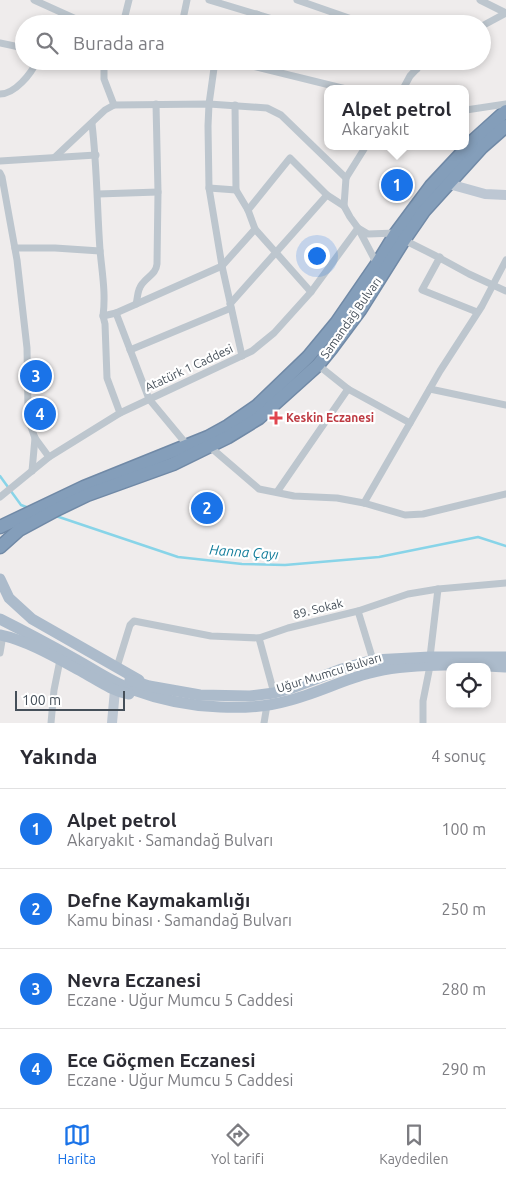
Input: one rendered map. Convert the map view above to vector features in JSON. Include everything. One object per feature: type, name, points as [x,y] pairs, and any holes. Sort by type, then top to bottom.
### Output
[{"type":"highway","name":"Samandağ Bulvarı","points":[[469,145],[506,111]]},
{"type":"highway","name":"Samandağ Bulvarı","points":[[0,527],[16,526],[86,491],[188,446],[228,426],[258,406],[302,363],[337,322],[400,236],[482,147],[506,126]]},
{"type":"highway","name":"Samandağ Bulvarı","points":[[86,491],[172,464],[209,446],[259,418],[318,365],[360,310],[400,236],[431,186],[465,150]]},
{"type":"highway","name":"Samandağ Bulvarı","points":[[0,548],[16,526]]},
{"type":"main road","points":[[0,580],[9,598],[32,619],[117,667],[151,691]]},
{"type":"main road","name":"Uğur Mumcu Bulvarı","points":[[0,612],[117,675],[151,691],[192,704],[218,707],[267,705],[287,701],[370,672],[430,661],[506,657]]},
{"type":"main road","name":"Uğur Mumcu Bulvarı","points":[[0,619],[56,648],[101,675],[130,688],[151,691],[214,696],[250,696],[274,693],[373,660],[430,661],[506,667]]},
{"type":"main road","points":[[2,635],[16,639],[60,660],[115,690],[133,695],[151,691]]},
{"type":"street","points":[[125,15],[129,0]]},
{"type":"street","points":[[184,15],[187,0]]},
{"type":"street","points":[[209,0],[260,15]]},
{"type":"street","points":[[297,0],[340,15]]},
{"type":"street","points":[[480,0],[506,13]]},
{"type":"street","points":[[36,1],[67,15]]},
{"type":"street","points":[[491,21],[506,13]]},
{"type":"street","points":[[0,43],[15,46]]},
{"type":"street","points":[[0,94],[6,94],[33,70]]},
{"type":"street","points":[[105,70],[104,79],[114,105]]},
{"type":"street","points":[[213,70],[208,126],[209,188],[222,266],[242,356]]},
{"type":"street","points":[[271,70],[330,85]]},
{"type":"street","points":[[405,85],[416,70]]},
{"type":"street","points":[[136,304],[137,292],[141,284],[156,271],[158,192],[156,104]]},
{"type":"street","points":[[469,110],[506,104]]},
{"type":"street","points":[[55,157],[105,110],[114,105],[235,105],[267,108],[281,116],[346,178]]},
{"type":"street","points":[[235,105],[236,190],[248,210],[255,229],[311,292]]},
{"type":"street","points":[[92,124],[96,155],[100,251],[105,300],[103,316],[107,378],[120,414]]},
{"type":"street","points":[[344,206],[346,178],[364,150]]},
{"type":"street","points":[[0,161],[96,155]]},
{"type":"street","points":[[248,210],[290,158],[327,195],[344,206],[378,264]]},
{"type":"street","points":[[0,173],[15,248],[27,348],[30,424],[35,438],[49,457]]},
{"type":"street","points":[[449,184],[485,194],[506,196]]},
{"type":"street","points":[[209,188],[236,190]]},
{"type":"street","points":[[98,194],[158,192]]},
{"type":"street","points":[[130,350],[231,306],[275,252],[327,195]]},
{"type":"street","points":[[358,228],[368,234],[400,236],[469,274],[506,291]]},
{"type":"street","name":"Atatürk 1 Caddesi","points":[[0,497],[49,457],[120,414],[252,351],[274,333],[311,292],[358,228]]},
{"type":"street","points":[[103,316],[116,313],[222,266],[255,229]]},
{"type":"street","points":[[15,248],[100,251]]},
{"type":"street","points":[[440,257],[422,290],[477,312]]},
{"type":"street","points":[[364,503],[410,423],[482,306],[506,260]]},
{"type":"street","points":[[116,313],[149,399],[188,446]]},
{"type":"street","points":[[318,365],[348,389],[410,423]]},
{"type":"street","points":[[277,492],[348,389]]},
{"type":"street","points":[[430,390],[506,405]]},
{"type":"street","points":[[32,470],[35,438]]},
{"type":"street","points":[[209,446],[259,489],[294,496],[337,498],[364,503],[405,515],[423,514],[506,494]]},
{"type":"street","name":"89. Sokak","points":[[117,667],[130,625],[134,621],[211,636],[259,638],[288,628],[358,611],[408,594],[438,588],[506,583]]},
{"type":"street","points":[[423,723],[423,701],[430,661],[438,588]]},
{"type":"street","points":[[358,611],[373,660]]},
{"type":"street","points":[[0,653],[2,635]]},
{"type":"street","points":[[259,638],[274,693]]},
{"type":"street","points":[[51,723],[54,690],[60,660]]},
{"type":"street","points":[[112,723],[115,690]]},
{"type":"street","points":[[264,723],[267,705]]},
{"type":"waterway","name":"Hanna Çayı","points":[[0,476],[21,505],[29,508]]},
{"type":"waterway","name":"Hanna Çayı","points":[[56,516],[178,557],[242,564],[285,565],[379,557],[478,537],[506,546]]},
{"type":"place","name":"Alpet petrol","points":[[397,185]]},
{"type":"place","name":"Nevra Eczanesi","points":[[36,376]]},
{"type":"place","name":"Ece Göçmen Eczanesi","points":[[40,414]]},
{"type":"place","name":"Keskin Eczanesi","points":[[276,418]]},
{"type":"place","name":"Defne Kaymakamlığı","points":[[207,508]]}]
